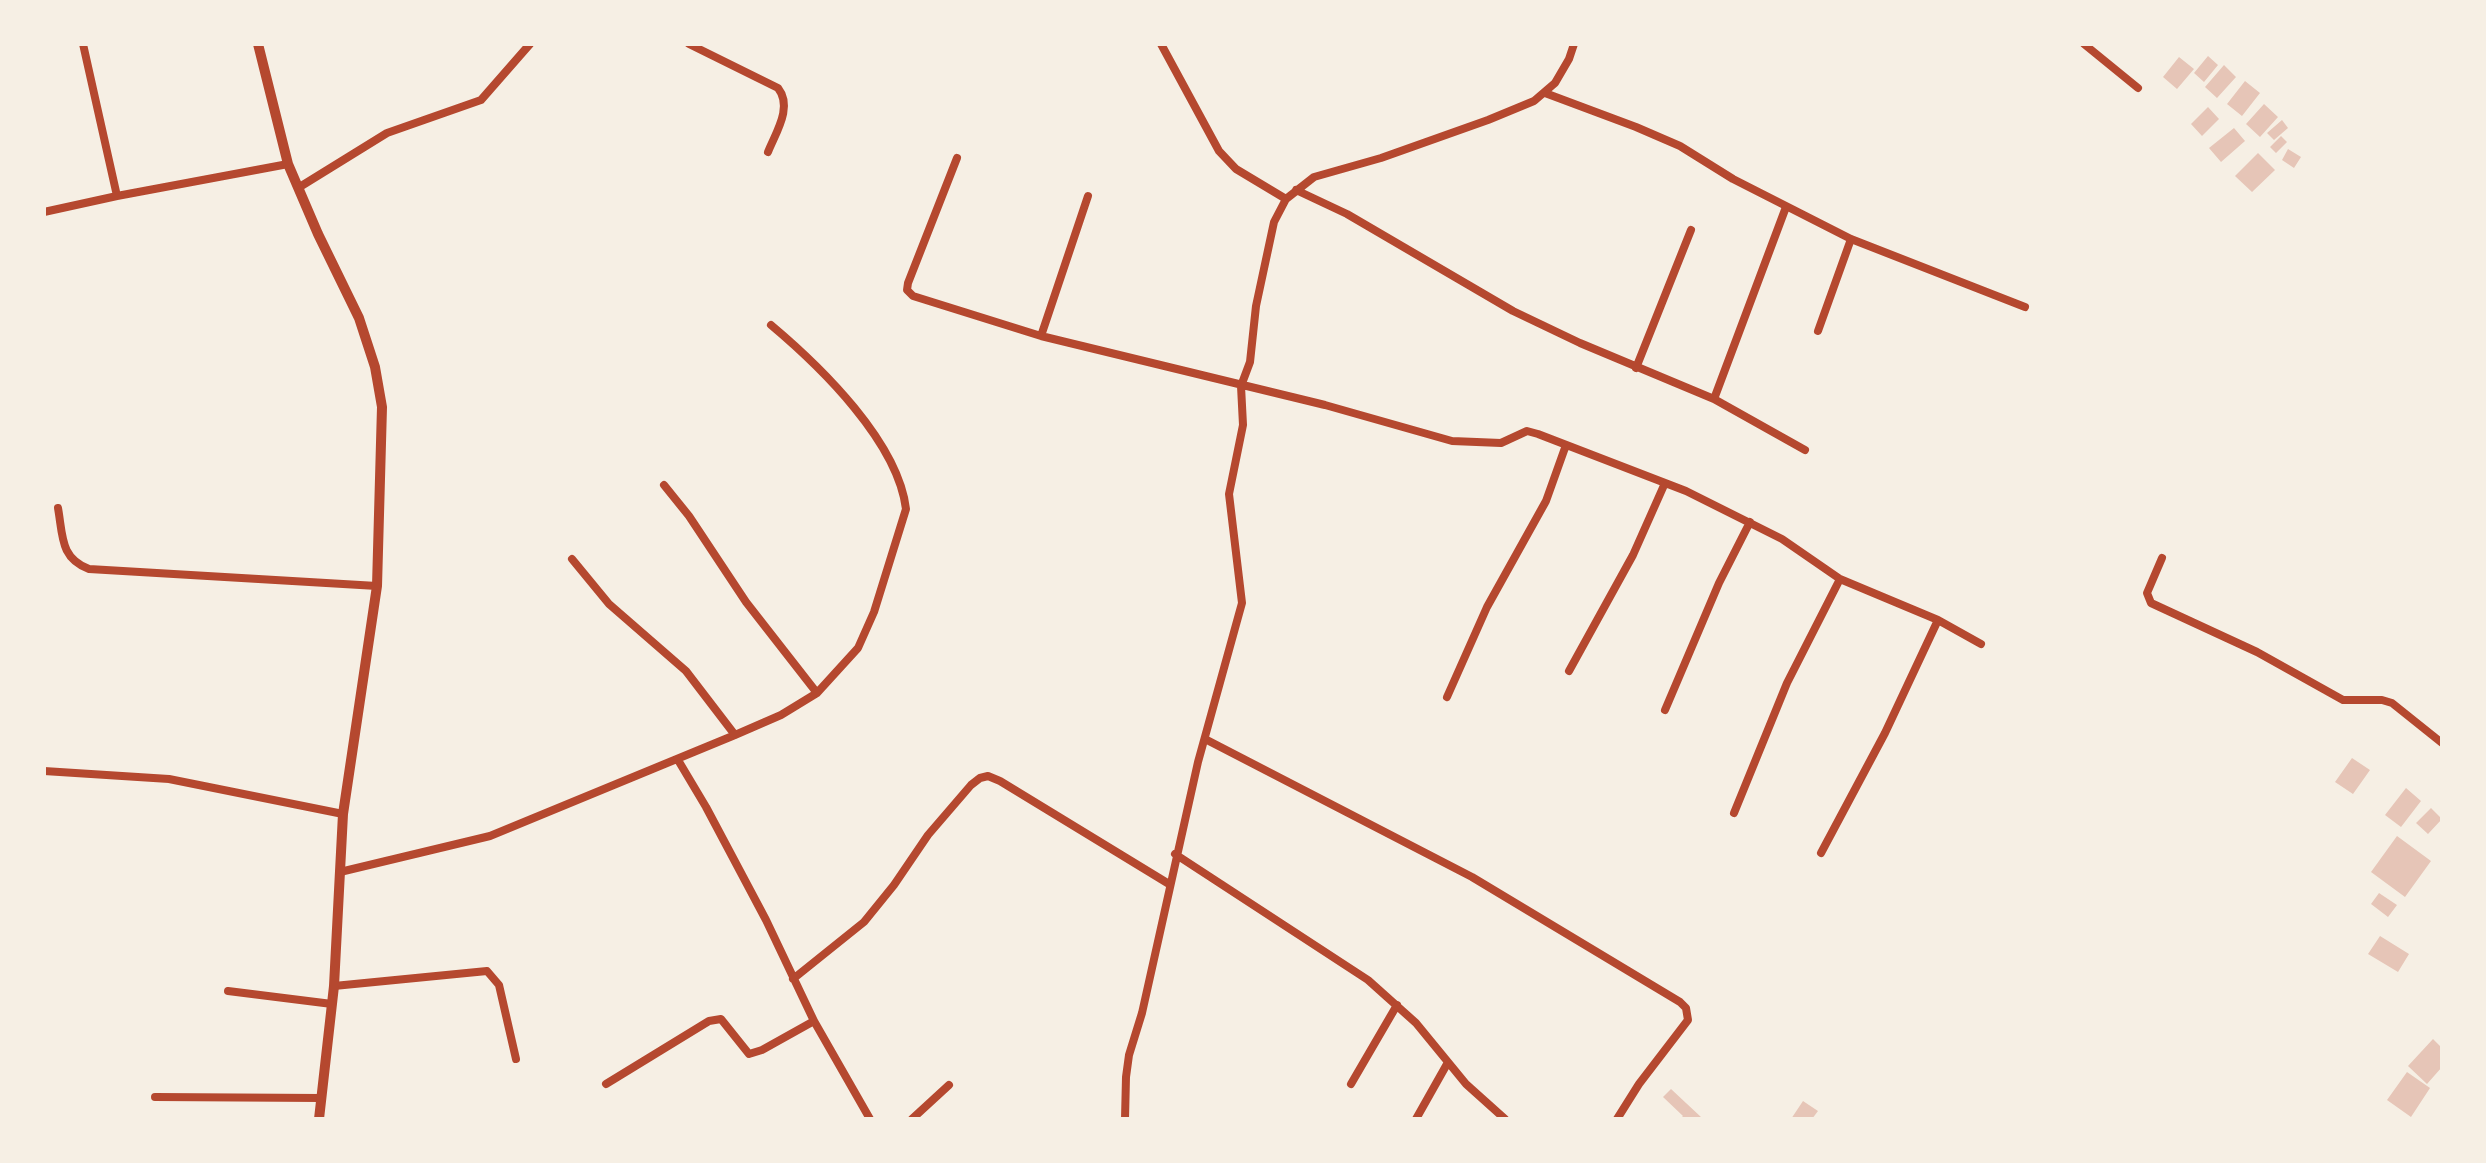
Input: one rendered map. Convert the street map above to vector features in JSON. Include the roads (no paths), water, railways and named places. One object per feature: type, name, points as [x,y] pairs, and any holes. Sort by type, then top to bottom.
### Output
[{"type":"street","points":[[83,44],[117,196]]},
{"type":"street","points":[[258,44],[288,164],[359,318],[375,367],[382,407],[377,586],[343,814],[334,986],[319,1119]]},
{"type":"street","points":[[298,188],[387,133],[481,100],[530,44]]},
{"type":"street","points":[[689,44],[778,88],[784,96],[785,109],[768,152]]},
{"type":"street","points":[[1161,44],[1219,151],[1236,169],[1286,199]]},
{"type":"street","points":[[1125,1119],[1129,1055],[1142,1013],[1175,854],[1242,603],[1229,494],[1243,425],[1241,386],[1250,362],[1256,306],[1274,222],[1286,199],[1314,177],[1381,158],[1534,101],[1555,83],[1574,44]]},
{"type":"street","points":[[2084,44],[2138,88]]},
{"type":"street","points":[[1545,93],[1680,146],[1733,179],[1851,239],[2025,307]]},
{"type":"street","points":[[957,158],[908,283],[907,290],[913,296],[1041,336],[1325,405],[1452,441],[1501,443],[1527,431],[1665,483],[1750,522],[1782,539],[1840,579],[1938,620],[1981,644]]},
{"type":"street","points":[[44,212],[288,164]]},
{"type":"street","points":[[1296,190],[1347,214],[1513,311],[1636,368],[1714,399],[1805,450]]},
{"type":"street","points":[[1041,336],[1088,196]]},
{"type":"street","points":[[1714,399],[1786,207]]},
{"type":"street","points":[[1636,368],[1691,230]]},
{"type":"street","points":[[1818,331],[1851,239]]},
{"type":"street","points":[[340,872],[490,836],[678,760],[781,715],[817,693],[858,648],[874,612],[906,509],[904,494],[877,440],[860,416],[807,355],[771,325]]},
{"type":"street","points":[[1447,697],[1487,607],[1546,501],[1566,445]]},
{"type":"street","points":[[1569,671],[1633,555],[1665,483]]},
{"type":"street","points":[[664,485],[689,516],[746,602],[817,693]]},
{"type":"street","points":[[58,508],[67,554],[75,564],[89,569],[377,586]]},
{"type":"street","points":[[1665,710],[1719,583],[1750,522]]},
{"type":"street","points":[[2162,558],[2147,593],[2151,603],[2257,652],[2343,700],[2392,703],[2442,743]]},
{"type":"street","points":[[572,559],[609,604],[686,671],[735,735]]},
{"type":"street","points":[[1734,813],[1787,683],[1840,579]]},
{"type":"street","points":[[1821,853],[1885,733],[1938,620]]},
{"type":"street","points":[[1205,739],[1472,877],[1680,1002],[1686,1008],[1688,1020],[1639,1084],[1617,1119]]},
{"type":"street","points":[[678,760],[766,920],[814,1021],[870,1119]]},
{"type":"street","points":[[44,771],[169,779],[343,814]]},
{"type":"street","points":[[793,979],[864,922],[928,835],[980,778],[988,776],[1000,781],[1169,884]]},
{"type":"street","points":[[1175,854],[1368,980],[1416,1023],[1447,1064],[1482,1101],[1505,1119]]},
{"type":"street","points":[[334,986],[487,971],[499,985],[516,1059]]},
{"type":"street","points":[[228,991],[332,1004]]},
{"type":"street","points":[[1351,1084],[1397,1005]]},
{"type":"street","points":[[606,1084],[709,1021],[721,1019],[749,1054],[814,1021]]},
{"type":"street","points":[[1416,1119],[1447,1064]]},
{"type":"street","points":[[912,1119],[949,1085]]},
{"type":"street","points":[[155,1097],[321,1098]]}]
